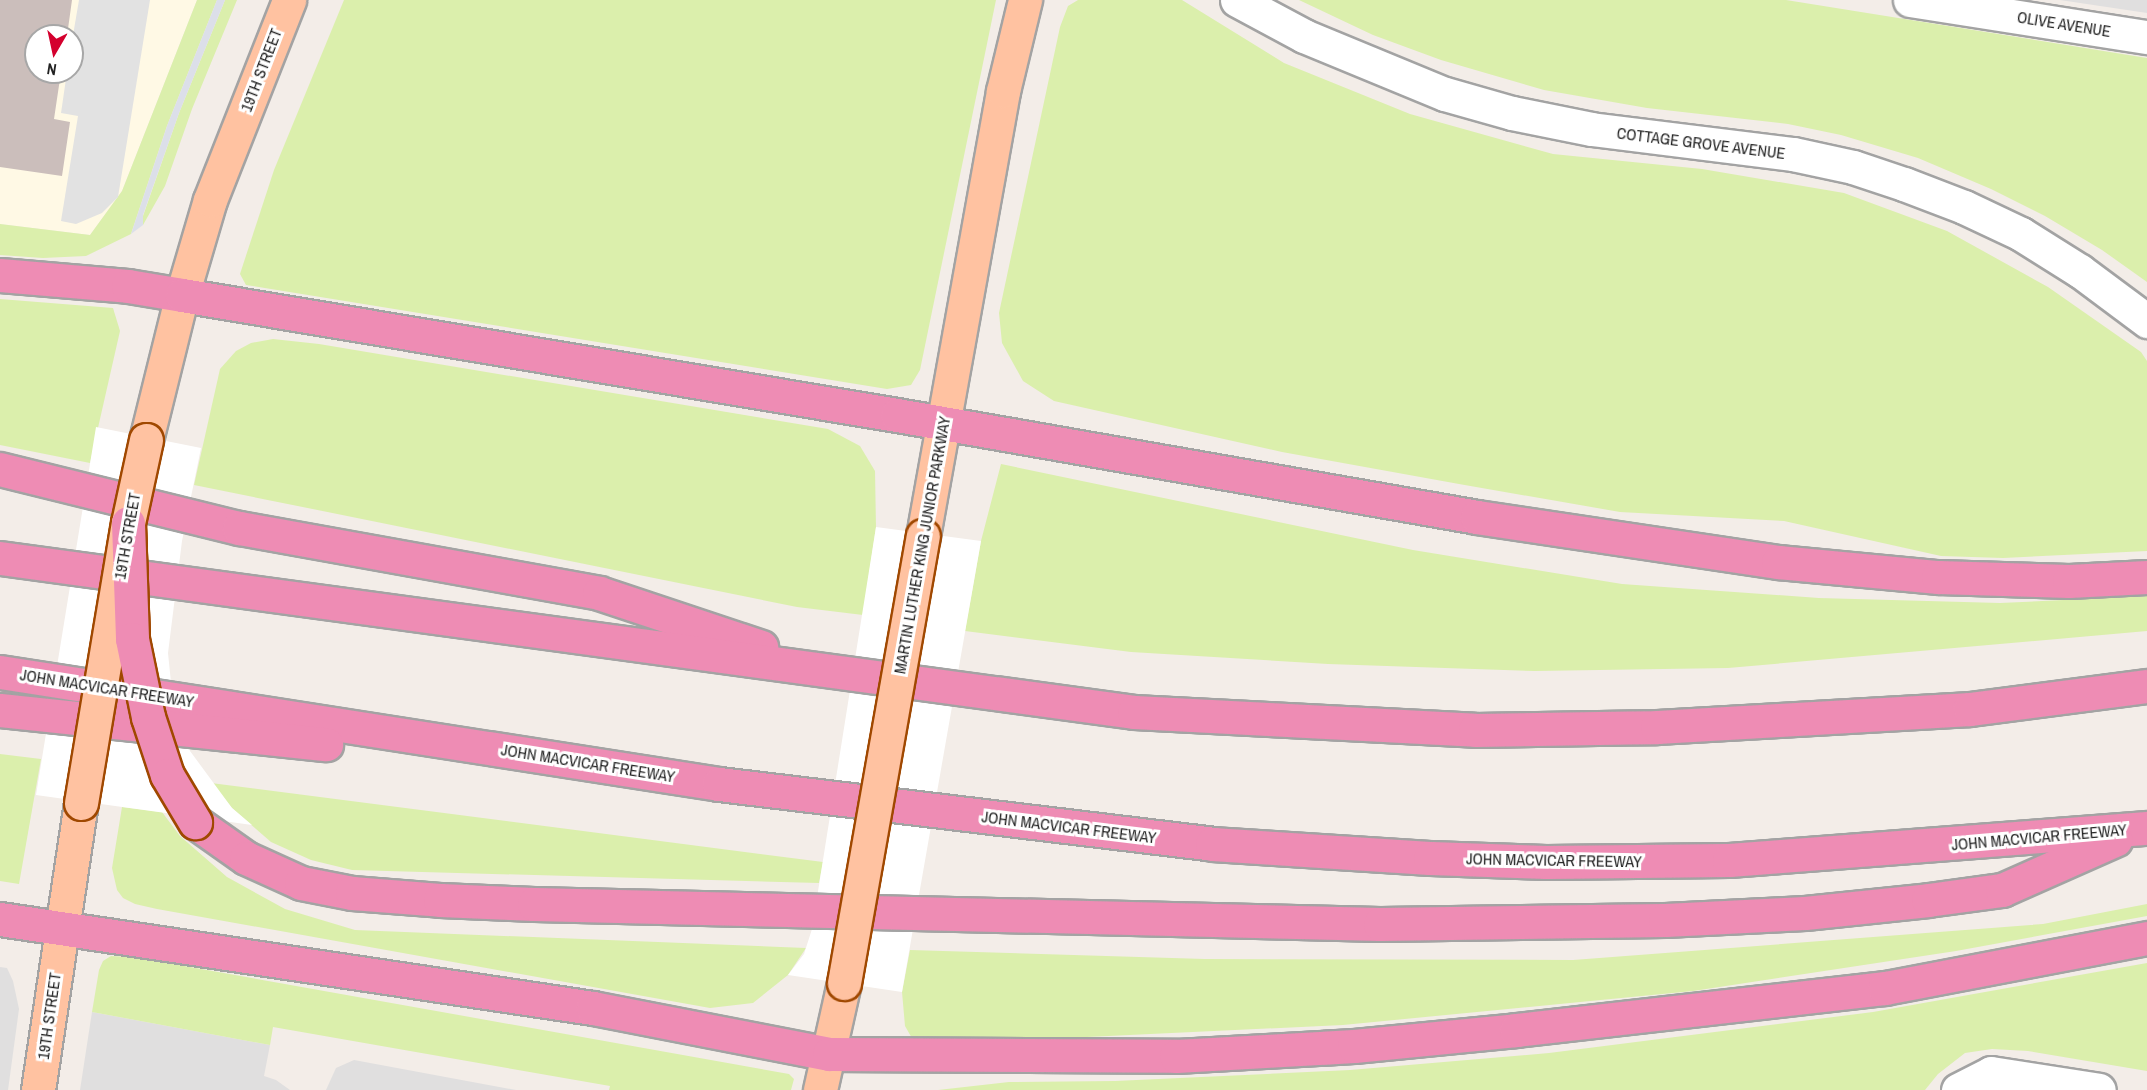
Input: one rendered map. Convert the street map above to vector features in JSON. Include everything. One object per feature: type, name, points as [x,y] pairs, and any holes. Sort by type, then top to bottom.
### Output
[{"type":"highway","points":[[0,275],[128,286],[944,423],[1489,519],[1778,562],[1938,577],[2069,581],[2147,577]]},
{"type":"highway","points":[[0,469],[239,528],[599,593],[837,672]]},
{"type":"highway","points":[[128,523],[132,639],[148,717],[167,775],[195,822],[246,858],[301,883],[352,893],[440,900],[545,904],[1380,924],[1665,920],[1805,913],[2002,890],[2143,829]]},
{"type":"highway","points":[[0,558],[1134,712],[1475,730],[1657,727],[1970,709],[2147,686]]},
{"type":"highway","name":"JOHN MACVICAR FREEWAY","points":[[0,672],[719,784],[1212,844],[1430,858],[1546,862],[1729,860],[2143,829]]},
{"type":"highway","points":[[0,710],[719,784]]},
{"type":"highway","points":[[0,919],[592,1008],[829,1054],[1176,1056],[1354,1046],[1885,988],[2147,938]]},
{"type":"main road","name":"19TH STREET","points":[[38,1090],[81,802],[128,523],[146,440],[182,295],[210,200],[289,0]]},
{"type":"main road","name":"MARTIN LUTHER KING JUNIOR PARKWAY","points":[[820,1090],[844,983],[1003,91],[1025,0]]},
{"type":"street","name":"COTTAGE GROVE AVENUE","points":[[1237,0],[1304,36],[1445,94],[1512,113],[1591,129],[1793,154],[1853,168],[1904,184],[1964,207],[2021,234],[2080,271],[2147,321]]},
{"type":"street","name":"OLIVE AVENUE","points":[[1910,0],[2147,37]]},
{"type":"street","points":[[1958,1090],[1991,1072],[2099,1090]]},
{"type":"shaded area","points":[[0,0],[197,0],[122,191],[90,235],[0,224]]},
{"type":"shaded area","points":[[79,0],[150,0],[118,197],[102,213],[76,224],[61,221],[78,116],[61,113],[65,84],[84,84],[84,24],[75,24]]},
{"type":"shaded area","points":[[217,0],[225,0],[179,113],[143,215],[143,225],[131,234],[167,126]]},
{"type":"shaded area","points":[[2060,0],[2147,0],[2147,13]]},
{"type":"shaded area","points":[[0,967],[7,968],[13,981],[19,1009],[8,1090],[0,1090]]},
{"type":"shaded area","points":[[92,1012],[270,1045],[264,1076],[276,1080],[290,1090],[80,1090]]},
{"type":"shaded area","points":[[354,1060],[516,1090],[326,1090],[336,1068]]},
{"type":"green space","points":[[197,0],[217,0],[167,126],[131,234],[86,256],[43,258],[0,255],[0,224],[90,235],[122,191]]},
{"type":"green space","points":[[225,0],[237,0],[192,109],[165,186],[143,225],[143,216],[179,113]]},
{"type":"green space","points":[[344,0],[996,0],[920,370],[911,385],[887,389],[246,285],[240,274],[274,170]]},
{"type":"green space","points":[[1078,0],[1182,0],[1284,63],[1410,114],[1553,154],[1702,169],[1844,193],[1947,231],[2048,287],[2141,352],[2147,361],[2147,551],[2003,558],[1941,556],[1784,521],[1620,512],[1282,452],[1054,401],[1023,381],[1002,343],[999,313],[1060,27],[1068,6]]},
{"type":"green space","points":[[1299,0],[1786,0],[2147,58],[2147,282],[2102,250],[2045,216],[1991,189],[1918,158],[1841,135],[1788,124],[1647,108],[1544,90],[1441,60],[1373,35]]},
{"type":"green space","points":[[0,299],[113,308],[120,331],[90,463],[0,445]]},
{"type":"green space","points":[[273,339],[319,344],[828,429],[860,446],[875,471],[876,527],[863,615],[797,607],[194,485],[220,369],[236,351],[251,343]]},
{"type":"green space","points":[[1001,464],[1413,550],[1622,584],[1819,598],[2000,603],[2147,596],[2147,631],[1728,668],[1535,671],[1328,664],[1131,652],[965,631],[981,541]]},
{"type":"green space","points":[[0,754],[41,759],[19,884],[0,881]]},
{"type":"green space","points":[[211,783],[823,862],[819,883],[352,870],[311,860],[271,842],[232,808]]},
{"type":"green space","points":[[122,807],[162,812],[180,836],[227,877],[285,909],[355,930],[806,948],[788,975],[753,1003],[710,1008],[157,909],[135,904],[123,898],[117,890],[112,868]]},
{"type":"green space","points":[[2147,904],[2147,916],[1956,951],[1693,991],[1343,1025],[1066,1038],[913,1040],[905,1026],[902,992],[910,950],[1205,959],[1573,960],[2043,924]]},
{"type":"green space","points":[[111,956],[134,957],[789,1074],[794,1079],[791,1090],[609,1090],[610,1086],[273,1027],[270,1045],[92,1012],[99,970],[103,961]]},
{"type":"green space","points":[[2147,963],[2147,1071],[2028,1051],[1992,1049],[1965,1053],[1938,1074],[1925,1090],[938,1090],[1009,1082],[1115,1081],[1350,1070],[1549,1053],[1873,1012]]},
{"type":"pier","points":[[96,427],[201,448],[182,541],[168,653],[172,692],[190,751],[232,808],[252,825],[36,795]]},
{"type":"pier","points":[[876,527],[981,541],[902,992],[788,975],[804,954],[812,929]]},
{"type":"building","points":[[0,0],[72,0],[69,24],[24,24],[24,84],[59,84],[54,119],[70,122],[62,176],[0,167]]}]
